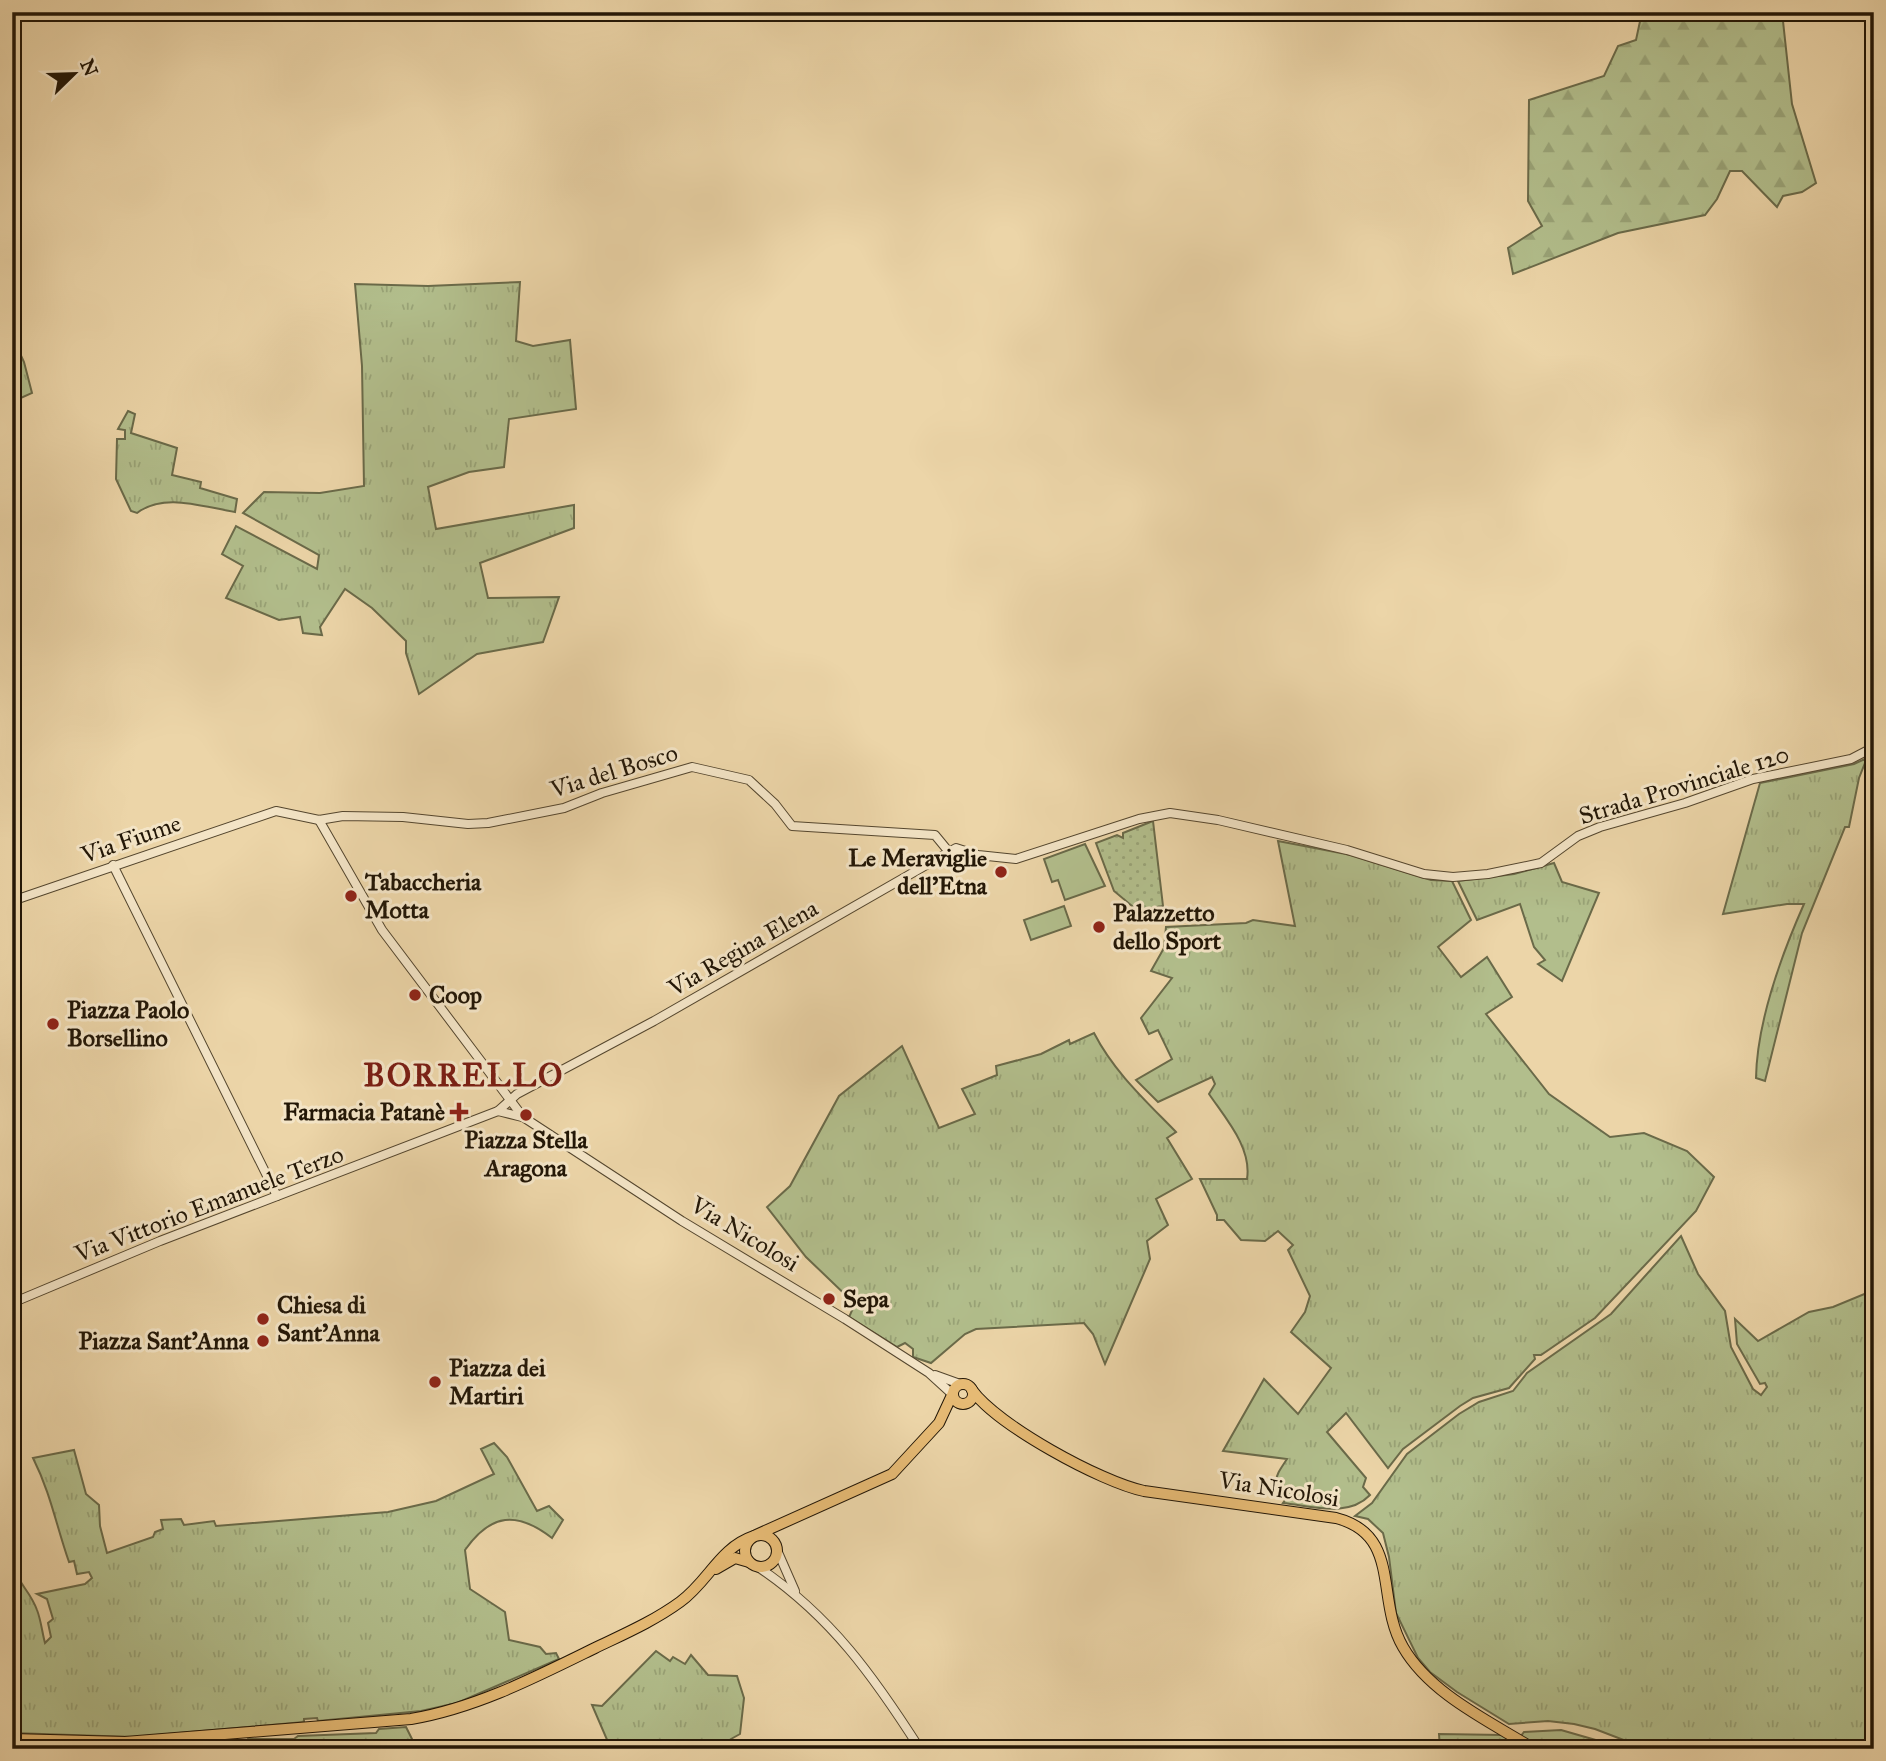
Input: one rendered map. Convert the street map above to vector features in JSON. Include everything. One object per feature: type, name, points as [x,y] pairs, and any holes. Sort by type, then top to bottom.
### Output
[{"type":"main road","points":[[939,1423],[952,1394],[960,1384],[972,1390],[996,1414]]},
{"type":"main road","points":[[12,1739],[139,1741],[432,1716],[488,1698],[616,1638],[671,1608],[707,1576],[733,1545],[892,1474],[939,1423],[972,1400],[972,1390]]},
{"type":"main road","points":[[952,1394],[957,1403],[996,1414]]},
{"type":"main road","name":"Via Nicolosi","points":[[996,1414],[1086,1470],[1128,1488],[1327,1516],[1356,1525],[1376,1544],[1391,1622],[1411,1661],[1433,1684],[1534,1749]]},
{"type":"main road","points":[[707,1576],[735,1558],[754,1565],[769,1565],[777,1547],[778,1533],[793,1520]]},
{"type":"main road","points":[[755,1535],[768,1536],[777,1547]]},
{"type":"main road","points":[[754,1565],[746,1558],[746,1545],[755,1535]]},
{"type":"street","name":"Strada Provinciale 120","points":[[949,852],[956,848],[978,855],[1017,859],[1155,814],[1184,814],[1347,850],[1424,874],[1453,877],[1488,874],[1541,863],[1578,836],[1612,823],[1685,803],[1753,779],[1850,759],[1874,747]]},
{"type":"street","name":"Via del Bosco","points":[[262,814],[286,812],[319,820],[343,816],[403,817],[468,824],[488,823],[564,808],[602,793],[692,768],[749,780],[775,804],[792,826],[934,835],[949,852]]},
{"type":"street","name":"Via Fiume","points":[[12,901],[262,814]]},
{"type":"street","points":[[319,820],[382,930],[523,1117]]},
{"type":"street","name":"Via Regina Elena","points":[[498,1111],[509,1095],[664,1015],[949,852]]},
{"type":"street","points":[[113,865],[275,1197]]},
{"type":"street","points":[[498,1111],[523,1117]]},
{"type":"street","name":"Via Vittorio Emanuele Terzo","points":[[12,1303],[498,1111]]},
{"type":"street","name":"Via Nicolosi","points":[[523,1117],[929,1373]]},
{"type":"street","points":[[929,1373],[960,1384]]},
{"type":"street","points":[[929,1373],[952,1394]]},
{"type":"street","points":[[777,1547],[786,1576],[801,1599]]},
{"type":"street","points":[[754,1565],[801,1599],[861,1660],[920,1749]]},
{"type":"green space","points":[[1642,12],[1782,12],[1792,104],[1816,183],[1802,192],[1783,196],[1777,207],[1742,171],[1730,171],[1717,199],[1705,215],[1618,233],[1513,274],[1508,248],[1542,226],[1528,201],[1529,100],[1604,76],[1618,46],[1636,40]]},
{"type":"green space","points":[[520,282],[516,341],[533,346],[570,340],[576,409],[509,419],[504,467],[469,472],[428,487],[436,529],[574,505],[574,528],[480,563],[488,598],[559,597],[543,642],[477,654],[419,694],[406,653],[406,641],[372,608],[345,589],[320,627],[322,635],[303,633],[300,617],[279,620],[226,598],[243,566],[222,554],[236,526],[317,569],[319,555],[243,513],[264,492],[320,493],[364,486],[362,366],[355,284],[428,286]]},
{"type":"green space","points":[[12,336],[24,362],[32,393],[12,402]]},
{"type":"green space","points":[[128,411],[135,414],[131,433],[177,448],[172,475],[201,482],[200,488],[237,499],[235,512],[171,502],[159,503],[137,513],[131,511],[116,479],[117,439],[125,439],[125,430],[118,429]]},
{"type":"green space","points":[[1867,758],[1859,778],[1849,827],[1845,827],[1802,933],[1765,1081],[1756,1078],[1761,1034],[1779,967],[1804,904],[1723,914],[1760,783],[1854,764]]},
{"type":"green space","points":[[1153,821],[1163,906],[1138,911],[1114,891],[1096,843],[1117,835],[1123,838],[1123,833]]},
{"type":"green space","points":[[1278,841],[1351,855],[1431,880],[1452,881],[1471,920],[1438,947],[1461,977],[1487,957],[1512,997],[1486,1014],[1549,1094],[1610,1137],[1644,1133],[1687,1151],[1714,1177],[1696,1211],[1595,1318],[1541,1355],[1534,1355],[1535,1359],[1509,1388],[1473,1398],[1460,1406],[1403,1449],[1388,1468],[1346,1413],[1327,1432],[1366,1478],[1363,1487],[1370,1495],[1351,1506],[1329,1509],[1283,1503],[1286,1499],[1277,1478],[1287,1459],[1223,1451],[1264,1379],[1298,1414],[1331,1368],[1291,1332],[1305,1312],[1310,1296],[1288,1250],[1293,1245],[1278,1231],[1265,1241],[1241,1240],[1224,1220],[1217,1220],[1200,1179],[1247,1179],[1248,1167],[1242,1145],[1209,1094],[1215,1084],[1212,1077],[1158,1102],[1136,1080],[1172,1059],[1158,1030],[1149,1034],[1141,1018],[1172,978],[1151,971],[1164,948],[1166,927],[1246,923],[1253,920],[1295,926]]},
{"type":"green space","points":[[1085,844],[1105,886],[1065,900],[1058,880],[1052,882],[1044,859]]},
{"type":"green space","points":[[1554,863],[1562,882],[1599,893],[1562,981],[1538,964],[1545,960],[1534,947],[1520,904],[1477,920],[1458,881],[1514,874]]},
{"type":"green space","points":[[1064,906],[1071,926],[1031,940],[1024,920]]},
{"type":"green space","points":[[1094,1033],[1121,1073],[1176,1132],[1167,1138],[1192,1179],[1156,1199],[1168,1225],[1147,1241],[1150,1259],[1105,1364],[1093,1334],[1084,1323],[976,1329],[965,1334],[931,1363],[913,1357],[913,1349],[905,1343],[897,1347],[849,1317],[855,1304],[806,1257],[767,1207],[790,1186],[839,1096],[902,1046],[939,1128],[975,1114],[962,1089],[997,1075],[996,1066],[1041,1054],[1069,1040],[1070,1044]]},
{"type":"green space","points":[[1681,1236],[1698,1274],[1725,1311],[1731,1347],[1753,1389],[1761,1395],[1767,1387],[1765,1383],[1760,1384],[1737,1344],[1735,1319],[1758,1341],[1809,1312],[1833,1307],[1874,1290],[1874,1749],[1647,1749],[1574,1724],[1548,1721],[1509,1724],[1457,1692],[1430,1672],[1418,1658],[1396,1613],[1383,1533],[1368,1519],[1355,1516],[1372,1503],[1407,1454],[1479,1402],[1513,1391],[1527,1373],[1611,1314]]},
{"type":"green space","points":[[494,1443],[507,1457],[537,1511],[549,1506],[563,1520],[552,1538],[527,1523],[516,1520],[505,1520],[485,1529],[465,1550],[470,1589],[505,1612],[509,1640],[540,1647],[546,1654],[556,1653],[559,1659],[457,1703],[421,1711],[318,1721],[317,1718],[304,1719],[304,1722],[133,1737],[12,1733],[12,1528],[21,1543],[14,1563],[18,1578],[33,1600],[45,1643],[51,1637],[48,1623],[53,1619],[47,1599],[37,1594],[85,1584],[92,1578],[89,1572],[77,1574],[74,1561],[69,1562],[49,1497],[33,1458],[74,1450],[86,1494],[99,1505],[100,1526],[107,1553],[153,1537],[155,1532],[163,1529],[161,1520],[181,1519],[184,1525],[214,1521],[216,1526],[388,1512],[436,1501],[494,1474],[481,1449]]},
{"type":"green space","points":[[656,1651],[670,1661],[673,1657],[685,1664],[691,1655],[708,1675],[737,1676],[744,1698],[740,1734],[731,1739],[737,1749],[611,1749],[592,1705],[602,1706]]},
{"type":"green space","points":[[406,1727],[417,1749],[242,1749],[248,1739],[294,1739],[298,1736],[376,1733],[379,1729]]},
{"type":"green space","points":[[1561,1730],[1627,1749],[1542,1749],[1521,1736],[1524,1732]]},
{"type":"green space","points":[[1439,1734],[1503,1735],[1525,1749],[1440,1749]]},
{"type":"place","name":"Le Meraviglie dell'Etna","points":[[1001,872]]},
{"type":"place","name":"Tabaccheria Motta","points":[[351,896]]},
{"type":"place","name":"Palazzetto dello Sport","points":[[1099,927]]},
{"type":"place","name":"Coop","points":[[415,995]]},
{"type":"place","name":"Piazza Paolo Borsellino","points":[[53,1024]]},
{"type":"place","name":"Farmacia Patanè","points":[[459,1112]]},
{"type":"place","name":"Piazza Stella Aragona","points":[[526,1115]]},
{"type":"place","name":"Sepa","points":[[829,1299]]},
{"type":"place","name":"Chiesa di Sant'Anna","points":[[263,1319]]},
{"type":"place","name":"Piazza Sant'Anna","points":[[263,1341]]},
{"type":"place","name":"Piazza dei Martiri","points":[[435,1382]]},
{"type":"district","name":"BORRELLO","points":[[464,1075]]}]
